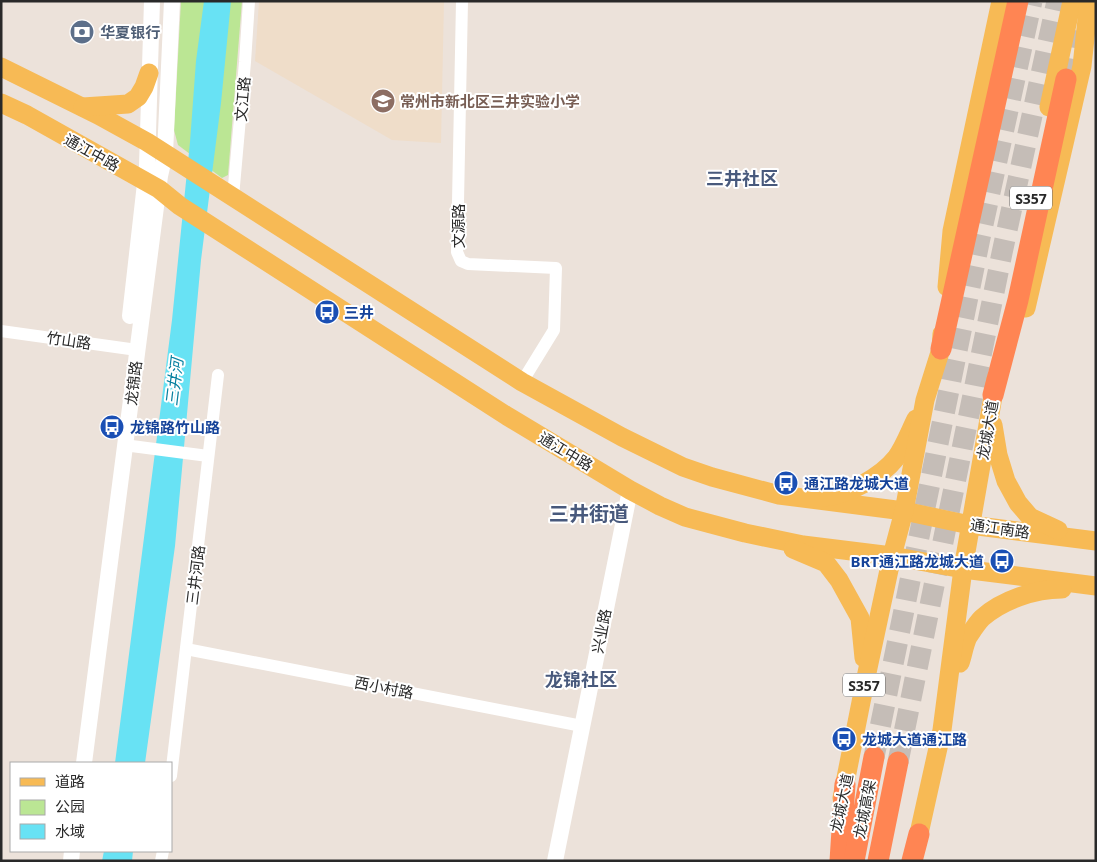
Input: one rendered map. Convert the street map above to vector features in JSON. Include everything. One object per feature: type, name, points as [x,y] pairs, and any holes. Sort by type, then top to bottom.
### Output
[{"type":"highway","points":[[940,349],[1018,1]]},
{"type":"highway","points":[[992,404],[1018,300],[1066,79]]},
{"type":"highway","name":"龙城高架","points":[[854,861],[874,757]]},
{"type":"highway","name":"龙城高架","points":[[878,861],[898,762]]},
{"type":"highway","points":[[840,861],[845,784]]},
{"type":"highway","points":[[913,861],[919,834]]},
{"type":"main road","name":"龙锦路","points":[[75,762],[132,350],[152,185],[147,142],[152,1]]},
{"type":"main road","name":"龙锦路","points":[[152,185],[165,154],[172,1]]},
{"type":"main road","points":[[940,349],[952,231],[1001,1]]},
{"type":"main road","name":"S357","points":[[904,511],[926,400],[940,349],[977,236],[1027,1]]},
{"type":"main road","name":"龙城大道","points":[[919,834],[942,730],[970,525],[1017,265],[1072,1]]},
{"type":"main road","points":[[1089,1],[1082,66],[1028,305],[992,404],[998,455],[1006,481],[1018,503],[1030,517],[1062,531],[1096,540]]},
{"type":"main road","points":[[1,67],[90,111],[147,142],[522,382],[622,437],[683,467],[779,495],[904,511]]},
{"type":"main road","points":[[90,111],[128,104],[138,97],[149,73]]},
{"type":"main road","name":"通江中路","points":[[1,103],[27,115],[152,185],[212,227],[508,416],[630,490],[660,506],[685,517],[745,532],[803,544],[892,556],[964,569]]},
{"type":"main road","name":"龙锦路","points":[[84,762],[124,446],[132,350]]},
{"type":"main road","points":[[799,498],[830,496],[848,492],[883,470],[896,458],[926,400]]},
{"type":"main road","name":"兴业路","points":[[555,861],[630,490]]},
{"type":"main road","name":"龙城大道","points":[[829,861],[892,556],[904,511]]},
{"type":"main road","name":"通江南路","points":[[904,511],[970,525],[1096,540]]},
{"type":"main road","points":[[745,532],[791,548],[826,564],[839,580],[860,618],[865,682]]},
{"type":"main road","points":[[964,569],[1096,587]]},
{"type":"main road","points":[[942,730],[967,639],[982,619],[1001,606],[1027,594],[1051,589],[1096,587]]},
{"type":"street","name":"文江路","points":[[225,192],[246,62],[249,1]]},
{"type":"street","name":"文源路","points":[[462,1],[456,252],[461,261],[468,264],[556,268],[554,330],[522,382]]},
{"type":"street","name":"竹山路","points":[[1,330],[132,350]]},
{"type":"street","name":"三井河路","points":[[172,768],[218,375]]},
{"type":"street","points":[[124,446],[208,456]]},
{"type":"street","name":"西小村路","points":[[186,649],[582,726]]},
{"type":"shaded area","name":"常州市新北区三井实验小学","points":[[259,1],[444,1],[441,143],[392,140],[255,61]]},
{"type":"green space","points":[[181,1],[242,1],[228,175],[222,178],[178,145],[174,130]]},
{"type":"water","name":"三井河","points":[[204,1],[231,1],[221,103],[201,260],[175,546],[145,762],[115,762],[172,320],[196,61]]},
{"type":"water","points":[[104,852],[133,852],[132,861],[102,861]]},
{"type":"tunnel","points":[[874,757],[980,238],[1032,1]]},
{"type":"tunnel","points":[[898,762],[1002,253],[1057,1]]},
{"type":"tunnel","points":[[1066,79],[1074,30]]},
{"type":"place","name":"华夏银行","points":[[82,32]]},
{"type":"place","name":"常州市新北区三井实验小学","points":[[383,101]]},
{"type":"place","name":"三井","points":[[327,312]]},
{"type":"place","name":"龙锦路竹山路","points":[[112,427]]},
{"type":"place","name":"通江路龙城大道","points":[[786,483]]},
{"type":"place","name":"BRT通江路龙城大道","points":[[1002,561]]},
{"type":"place","name":"龙城大道通江路","points":[[844,739]]},
{"type":"district","name":"三井社区","points":[[742,178]]},
{"type":"district","name":"三井街道","points":[[589,513]]},
{"type":"district","name":"龙锦社区","points":[[581,679]]}]
